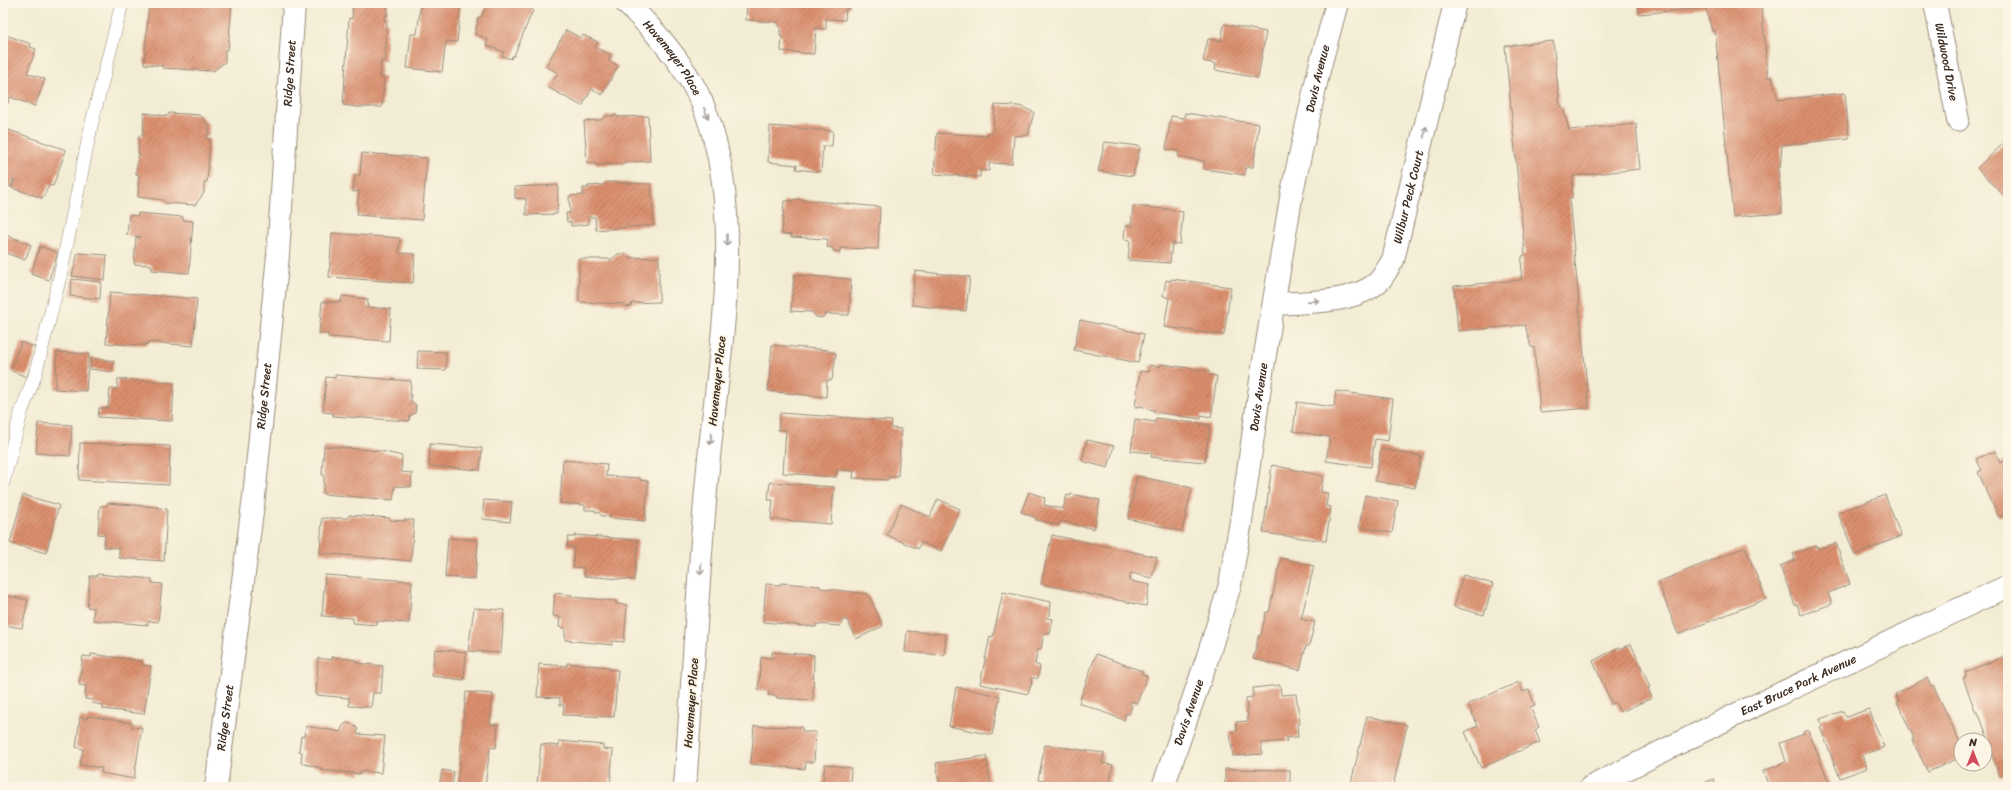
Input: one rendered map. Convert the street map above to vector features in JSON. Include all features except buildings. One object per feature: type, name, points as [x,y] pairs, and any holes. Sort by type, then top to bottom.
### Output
[{"type":"street","name":"Ridge Street","points":[[216,787],[254,497],[278,255],[294,3]]},
{"type":"street","name":"Havemeyer Place","points":[[626,3],[654,30],[687,75],[707,114],[718,155],[727,215],[727,272],[708,469],[685,787]]},
{"type":"street","name":"Davis Avenue","points":[[1163,787],[1207,659],[1230,585],[1241,521],[1262,373],[1292,192],[1319,70],[1337,3]]},
{"type":"street","name":"Wilbur Peck Court","points":[[1274,304],[1322,301],[1357,295],[1379,281],[1393,260],[1455,3]]},
{"type":"street","name":"Wildwood Drive","points":[[1936,3],[1958,120]]},
{"type":"street","name":"East Bruce Park Avenue","points":[[1591,787],[1733,716],[2008,586]]},
{"type":"lane","points":[[3,482],[21,413],[35,375],[60,277],[92,122],[122,3]]}]
